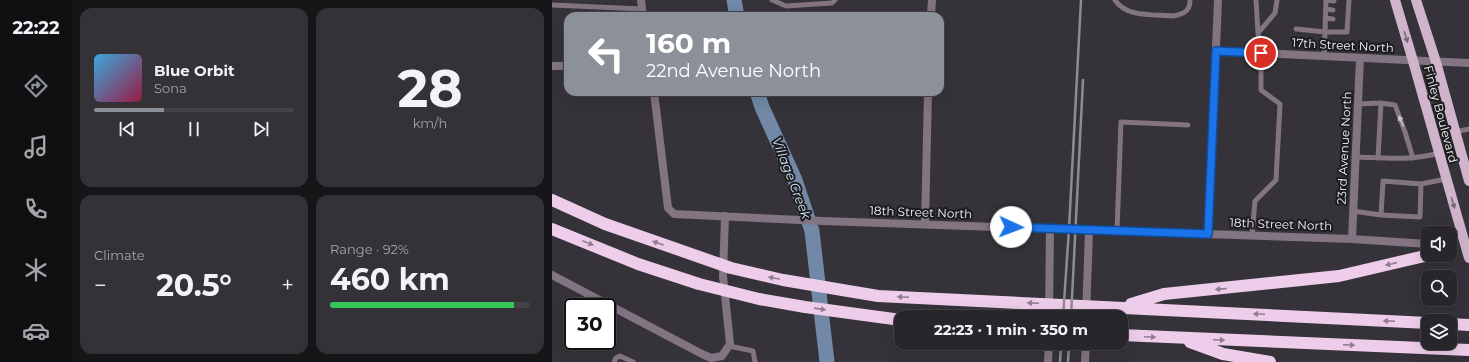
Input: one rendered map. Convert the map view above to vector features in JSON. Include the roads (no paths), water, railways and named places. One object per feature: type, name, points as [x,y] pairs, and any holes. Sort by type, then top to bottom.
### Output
[{"type":"highway","points":[[552,200],[605,224],[731,268],[783,280],[878,296],[1421,322]]},
{"type":"highway","points":[[552,228],[638,264],[699,284],[767,300],[894,319]]},
{"type":"highway","points":[[1117,307],[1164,294],[1339,276],[1421,257]]},
{"type":"highway","points":[[1128,335],[1468,350]]},
{"type":"highway","points":[[1180,338],[1223,354],[1270,362]]},
{"type":"main road","name":"Finley Boulevard","points":[[1395,0],[1469,258]]},
{"type":"main road","name":"Finley Boulevard","points":[[1416,0],[1436,62],[1455,132],[1467,168],[1469,181]]},
{"type":"street","points":[[641,0],[642,12]]},
{"type":"street","points":[[931,12],[932,0]]},
{"type":"street","points":[[1208,234],[1218,0]]},
{"type":"street","name":"17th Street North","points":[[1216,51],[1469,63]]},
{"type":"street","name":"23rd Avenue North","points":[[1352,239],[1360,58]]},
{"type":"street","points":[[552,66],[564,66]]},
{"type":"street","name":"18th Street North","points":[[655,96],[668,208],[674,214],[823,221],[1252,235],[1421,244]]},
{"type":"street","points":[[925,224],[928,96]]},
{"type":"street","points":[[552,275],[711,358],[722,356],[730,344],[723,276],[725,216]]},
{"type":"street","points":[[1049,310],[1050,228]]},
{"type":"street","points":[[1086,310],[1089,230]]},
{"type":"street","points":[[1048,362],[1049,350]]},
{"type":"street","points":[[1085,362],[1086,350]]},
{"type":"lane","points":[[772,0],[786,6],[832,3],[835,0]]},
{"type":"lane","points":[[1115,0],[1118,5],[1129,11],[1173,16],[1187,12],[1190,7],[1190,0]]},
{"type":"lane","points":[[1252,235],[1255,202],[1276,180],[1280,104],[1261,90],[1261,53],[1256,0]]},
{"type":"lane","points":[[1258,33],[1275,13],[1277,0]]},
{"type":"lane","points":[[1324,56],[1326,0],[1334,1]]},
{"type":"lane","points":[[1296,29],[1325,32],[1347,32],[1345,11],[1347,1]]},
{"type":"lane","points":[[552,5],[631,12]]},
{"type":"lane","points":[[1326,9],[1334,10]]},
{"type":"lane","points":[[1325,18],[1333,19]]},
{"type":"lane","points":[[1378,158],[1381,103]]},
{"type":"lane","points":[[1358,104],[1381,103],[1395,105],[1413,158]]},
{"type":"lane","points":[[1117,231],[1121,122],[1188,125]]},
{"type":"lane","points":[[1455,132],[1469,129]]},
{"type":"lane","points":[[1356,157],[1422,158],[1439,153]]},
{"type":"lane","points":[[1381,215],[1383,181],[1421,184],[1446,179]]},
{"type":"lane","points":[[1353,211],[1381,215],[1420,217],[1421,184]]},
{"type":"lane","points":[[729,346],[753,351],[755,362]]},
{"type":"lane","points":[[614,362],[616,358],[620,356],[633,362]]},
{"type":"waterway","name":"Village Creek","points":[[734,0],[736,12]]},
{"type":"waterway","name":"Village Creek","points":[[758,96],[795,180],[812,231],[827,362]]},
{"type":"railway","points":[[1063,310],[1081,0]]},
{"type":"railway","points":[[1071,310],[1083,80]]},
{"type":"railway","points":[[1060,362],[1061,350]]},
{"type":"railway","points":[[1068,362],[1069,350]]}]
